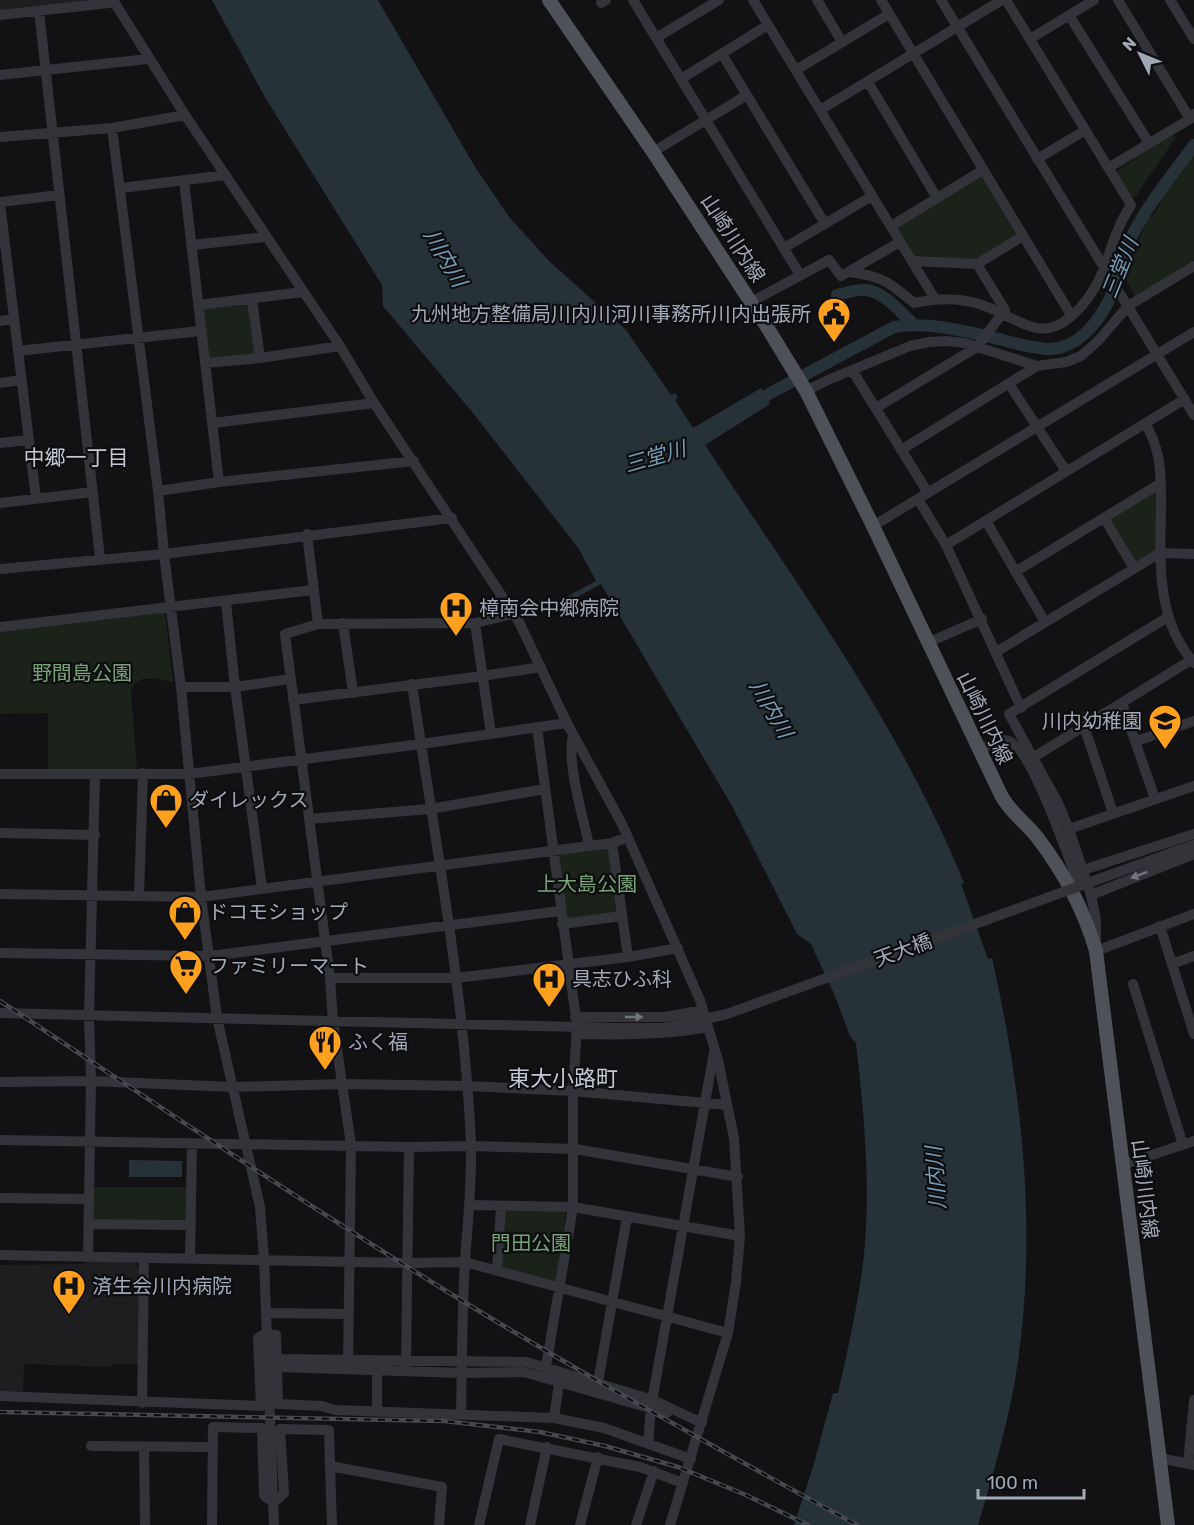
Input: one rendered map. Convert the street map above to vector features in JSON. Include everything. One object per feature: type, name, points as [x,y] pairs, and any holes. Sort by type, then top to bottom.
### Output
[{"type":"main road","name":"山崎川内線","points":[[549,0],[653,152],[806,391],[1006,804],[1047,851],[1082,909],[1096,951],[1168,1525]]},
{"type":"street","points":[[0,15],[109,3],[112,0],[148,59],[340,346],[374,403],[519,622],[573,735],[628,837],[678,948],[703,1010],[727,1105],[734,1138],[738,1177],[740,1236],[728,1333],[670,1525]]},
{"type":"street","points":[[633,0],[800,275]]},
{"type":"street","points":[[656,38],[718,0]]},
{"type":"street","points":[[753,0],[935,299]]},
{"type":"street","points":[[817,0],[842,42]]},
{"type":"street","points":[[880,0],[1071,315]]},
{"type":"street","points":[[941,0],[1194,415]]},
{"type":"street","points":[[820,110],[1004,0],[1131,206],[1117,230],[1106,269],[1094,289],[1071,315],[1055,327],[1040,328],[966,301],[935,299],[914,303],[888,282],[878,277],[849,272]]},
{"type":"street","points":[[1030,39],[1094,0]]},
{"type":"street","points":[[1108,168],[1192,116],[1118,0]]},
{"type":"street","points":[[1170,0],[1194,39]]},
{"type":"street","points":[[39,11],[100,558]]},
{"type":"street","points":[[796,70],[889,14]]},
{"type":"street","points":[[1069,15],[1149,143]]},
{"type":"street","points":[[681,79],[768,25]]},
{"type":"street","points":[[722,54],[825,224]]},
{"type":"street","points":[[0,75],[148,59]]},
{"type":"street","points":[[868,82],[937,198]]},
{"type":"street","points":[[653,152],[747,95]]},
{"type":"street","points":[[0,137],[52,131],[112,128],[185,115]]},
{"type":"street","points":[[112,128],[158,491],[181,687],[201,897],[217,1018],[260,1207],[274,1525]]},
{"type":"street","points":[[1037,159],[1084,131]]},
{"type":"street","points":[[891,226],[983,170]]},
{"type":"street","points":[[121,188],[226,175]]},
{"type":"street","points":[[184,181],[219,482]]},
{"type":"street","points":[[36,498],[14,319],[4,261],[0,202],[59,195]]},
{"type":"street","points":[[784,248],[872,196]]},
{"type":"street","points":[[912,261],[977,264],[1023,236]]},
{"type":"street","points":[[192,245],[265,237]]},
{"type":"street","points":[[751,302],[829,260],[841,276],[900,242]]},
{"type":"street","points":[[876,408],[979,344],[1005,310],[977,264]]},
{"type":"street","points":[[901,450],[1037,366],[1066,362],[1082,356],[1098,341],[1127,304],[1194,266]]},
{"type":"street","points":[[199,305],[303,292]]},
{"type":"street","points":[[252,300],[260,358]]},
{"type":"street","points":[[0,321],[14,319]]},
{"type":"street","points":[[18,351],[200,331]]},
{"type":"street","points":[[873,526],[1194,332]]},
{"type":"street","points":[[806,391],[910,346],[928,342],[979,344],[1037,366]]},
{"type":"street","points":[[206,363],[260,358],[340,346]]},
{"type":"street","points":[[852,370],[928,493]]},
{"type":"street","points":[[0,383],[21,380]]},
{"type":"street","points":[[1009,384],[1066,471]]},
{"type":"street","points":[[946,545],[1185,399]]},
{"type":"street","points":[[213,423],[374,403]]},
{"type":"street","points":[[1034,757],[1193,662],[1168,617],[1161,586],[1162,469],[1157,447],[1145,423]]},
{"type":"street","points":[[0,443],[29,440]]},
{"type":"street","points":[[158,491],[219,482],[414,461]]},
{"type":"street","points":[[1015,572],[1161,483]]},
{"type":"street","points":[[0,503],[93,492]]},
{"type":"street","points":[[918,499],[946,545],[1021,708]]},
{"type":"street","points":[[0,568],[164,554],[308,534],[452,518]]},
{"type":"street","points":[[1104,518],[1134,568]]},
{"type":"street","points":[[986,520],[1045,622]]},
{"type":"street","points":[[308,534],[318,624]]},
{"type":"street","points":[[996,652],[1160,553],[1194,554]]},
{"type":"street","points":[[0,627],[313,590]]},
{"type":"street","points":[[226,602],[262,888]]},
{"type":"street","points":[[348,1364],[351,1145],[333,1021],[330,978],[285,634],[318,624],[475,623],[513,614]]},
{"type":"street","points":[[1168,617],[1009,714],[1034,757],[1069,829],[1091,895],[1096,920],[1096,951],[1194,914]]},
{"type":"street","points":[[927,643],[982,619]]},
{"type":"street","points":[[343,623],[353,693]]},
{"type":"street","points":[[475,623],[491,734]]},
{"type":"street","points":[[293,700],[541,667]]},
{"type":"street","points":[[181,687],[235,687],[290,679]]},
{"type":"street","points":[[412,684],[456,978],[468,1086],[471,1146],[470,1205],[465,1262],[461,1414]]},
{"type":"street","points":[[1122,703],[1137,741],[1155,799]]},
{"type":"street","points":[[1137,741],[1194,721]]},
{"type":"street","points":[[0,774],[189,774],[567,723]]},
{"type":"street","points":[[1084,726],[1113,813]]},
{"type":"street","points":[[537,727],[576,1026],[573,1091],[575,1149],[573,1207],[545,1373]]},
{"type":"street","points":[[573,735],[571,745],[574,776],[590,845]]},
{"type":"street","points":[[979,750],[1006,740],[1015,744],[1022,752],[1050,808],[1079,886]]},
{"type":"street","points":[[139,896],[143,773]]},
{"type":"street","points":[[88,1257],[91,1081],[89,1016],[95,774]]},
{"type":"street","points":[[1069,829],[1194,786]]},
{"type":"street","points":[[309,819],[430,808],[545,789]]},
{"type":"street","points":[[0,833],[95,835]]},
{"type":"street","points":[[1083,870],[1194,834]]},
{"type":"street","points":[[0,894],[201,897],[612,843],[628,837]]},
{"type":"street","points":[[612,843],[628,957]]},
{"type":"street","name":"天大橋","points":[[576,1026],[664,1028],[727,1014],[1194,845]]},
{"type":"street","points":[[1091,895],[1194,854]]},
{"type":"street","points":[[0,953],[210,956],[560,911]]},
{"type":"street","points":[[562,924],[622,916]]},
{"type":"street","points":[[1160,926],[1172,963],[1189,1000],[1194,1034]]},
{"type":"street","points":[[330,978],[456,978],[628,957],[678,948]]},
{"type":"street","points":[[1172,963],[1194,956]]},
{"type":"street","points":[[1122,1165],[1189,1143],[1133,984]]},
{"type":"street","points":[[0,1013],[576,1026],[665,1017],[703,1010]]},
{"type":"street","points":[[576,1026],[635,1036],[674,1034],[708,1027]]},
{"type":"street","points":[[648,1444],[652,1404],[714,1049]]},
{"type":"street","points":[[0,1082],[91,1081],[232,1087],[343,1084],[468,1086],[573,1091],[704,1101],[727,1105]]},
{"type":"street","points":[[0,1140],[575,1149],[738,1177]]},
{"type":"street","points":[[190,1258],[192,1143]]},
{"type":"street","points":[[406,1365],[409,1147]]},
{"type":"street","points":[[0,1197],[89,1199]]},
{"type":"street","points":[[470,1205],[573,1207],[740,1236]]},
{"type":"street","points":[[497,1270],[501,1207]]},
{"type":"street","points":[[597,1389],[627,1217]]},
{"type":"street","points":[[89,1224],[191,1225]]},
{"type":"street","points":[[0,1255],[407,1263],[465,1262],[728,1333]]},
{"type":"street","points":[[142,1403],[144,1258]]},
{"type":"street","points":[[266,1312],[348,1314]]},
{"type":"street","points":[[0,1396],[261,1406],[258,1338],[267,1334],[276,1335],[278,1404],[322,1406],[335,1410],[554,1418],[604,1428],[691,1459]]},
{"type":"street","points":[[348,1364],[377,1369],[462,1360],[527,1362],[559,1383],[597,1389]]},
{"type":"street","points":[[277,1363],[406,1365],[462,1372],[545,1373],[652,1404],[689,1421],[702,1422]]},
{"type":"street","points":[[377,1369],[377,1411]]},
{"type":"street","points":[[554,1418],[559,1383]]},
{"type":"street","points":[[1160,1458],[1191,1465],[1194,1400]]},
{"type":"street","points":[[212,1525],[213,1427],[262,1428],[264,1495],[268,1499],[278,1499],[284,1493],[280,1429],[329,1430],[332,1525]]},
{"type":"street","points":[[479,1525],[500,1439],[592,1458],[598,1457],[654,1471],[683,1483]]},
{"type":"street","points":[[91,1446],[212,1447]]},
{"type":"street","points":[[144,1446],[145,1525]]},
{"type":"street","points":[[530,1525],[547,1447]]},
{"type":"street","points":[[580,1525],[598,1457]]},
{"type":"street","points":[[330,1466],[442,1487],[439,1525]]},
{"type":"street","points":[[636,1525],[654,1471]]},
{"type":"shaded area","points":[[0,0],[96,0],[0,11]]},
{"type":"shaded area","name":"済生会川内病院","points":[[87,1261],[134,1262],[139,1267],[138,1364],[112,1364],[112,1367],[24,1364],[23,1395],[0,1394],[0,1265],[84,1264]]},
{"type":"green space","points":[[1168,135],[1177,136],[1135,197],[1130,196],[1116,172]]},
{"type":"green space","points":[[1194,154],[1194,260],[1135,297],[1125,278],[1146,221],[1156,212],[1165,193]]},
{"type":"green space","points":[[980,175],[983,176],[1018,233],[979,259],[916,258],[895,227]]},
{"type":"green space","points":[[249,304],[255,355],[208,359],[203,309]]},
{"type":"green space","points":[[1155,491],[1159,493],[1157,549],[1138,562],[1133,562],[1110,518]]},
{"type":"green space","name":"野間島公園","points":[[165,611],[173,682],[143,679],[134,685],[131,691],[137,769],[48,769],[48,713],[0,714],[0,630]]},
{"type":"green space","name":"上大島公園","points":[[608,848],[618,913],[565,920],[558,854]]},
{"type":"green space","points":[[92,1187],[189,1187],[189,1220],[92,1219]]},
{"type":"green space","name":"門田公園","points":[[503,1210],[566,1211],[557,1282],[500,1267]]},
{"type":"water","name":"川内川","points":[[212,0],[378,0],[475,167],[510,218],[550,262],[626,330],[671,395],[675,393],[678,398],[675,400],[693,428],[761,388],[770,404],[705,445],[811,604],[910,768],[964,883],[961,884],[988,959],[992,958],[1003,1008],[1023,1159],[1026,1209],[1024,1311],[1011,1403],[978,1525],[794,1525],[833,1393],[838,1393],[855,1313],[864,1255],[866,1164],[856,1043],[850,1036],[835,996],[811,944],[797,934],[732,806],[601,584],[563,605],[561,600],[596,581],[579,549],[473,413],[383,306],[382,285],[266,99]]},
{"type":"water","points":[[129,1160],[182,1161],[182,1177],[129,1177]]},
{"type":"waterway","name":"三堂川","points":[[752,403],[894,327],[921,325],[948,328],[1048,349],[1069,345],[1086,332],[1101,315],[1114,288],[1127,247],[1140,221],[1194,145]]},
{"type":"waterway","name":"三堂川","points":[[837,295],[859,290],[879,294],[892,303],[913,324]]},
{"type":"railway","points":[[0,1001],[418,1274],[667,1420],[857,1525]]},
{"type":"railway","points":[[0,1412],[444,1421],[540,1432],[605,1446],[678,1467],[746,1495],[808,1525]]},
{"type":"place","name":"九州地方整備局川内川河川事務所川内出張所","points":[[834,343]]},
{"type":"place","name":"樟南会中郷病院","points":[[456,637]]},
{"type":"place","name":"川内幼稚園","points":[[1165,750]]},
{"type":"place","name":"ダイレックス","points":[[166,829]]},
{"type":"place","name":"ドコモショップ","points":[[185,941]]},
{"type":"place","name":"ファミリーマート","points":[[186,995]]},
{"type":"place","name":"具志ひふ科","points":[[549,1008]]},
{"type":"place","name":"ふく福","points":[[325,1071]]},
{"type":"place","name":"済生会川内病院","points":[[69,1315]]},
{"type":"district","name":"中郷一丁目","points":[[76,458]]},
{"type":"district","name":"東大小路町","points":[[563,1078]]}]
